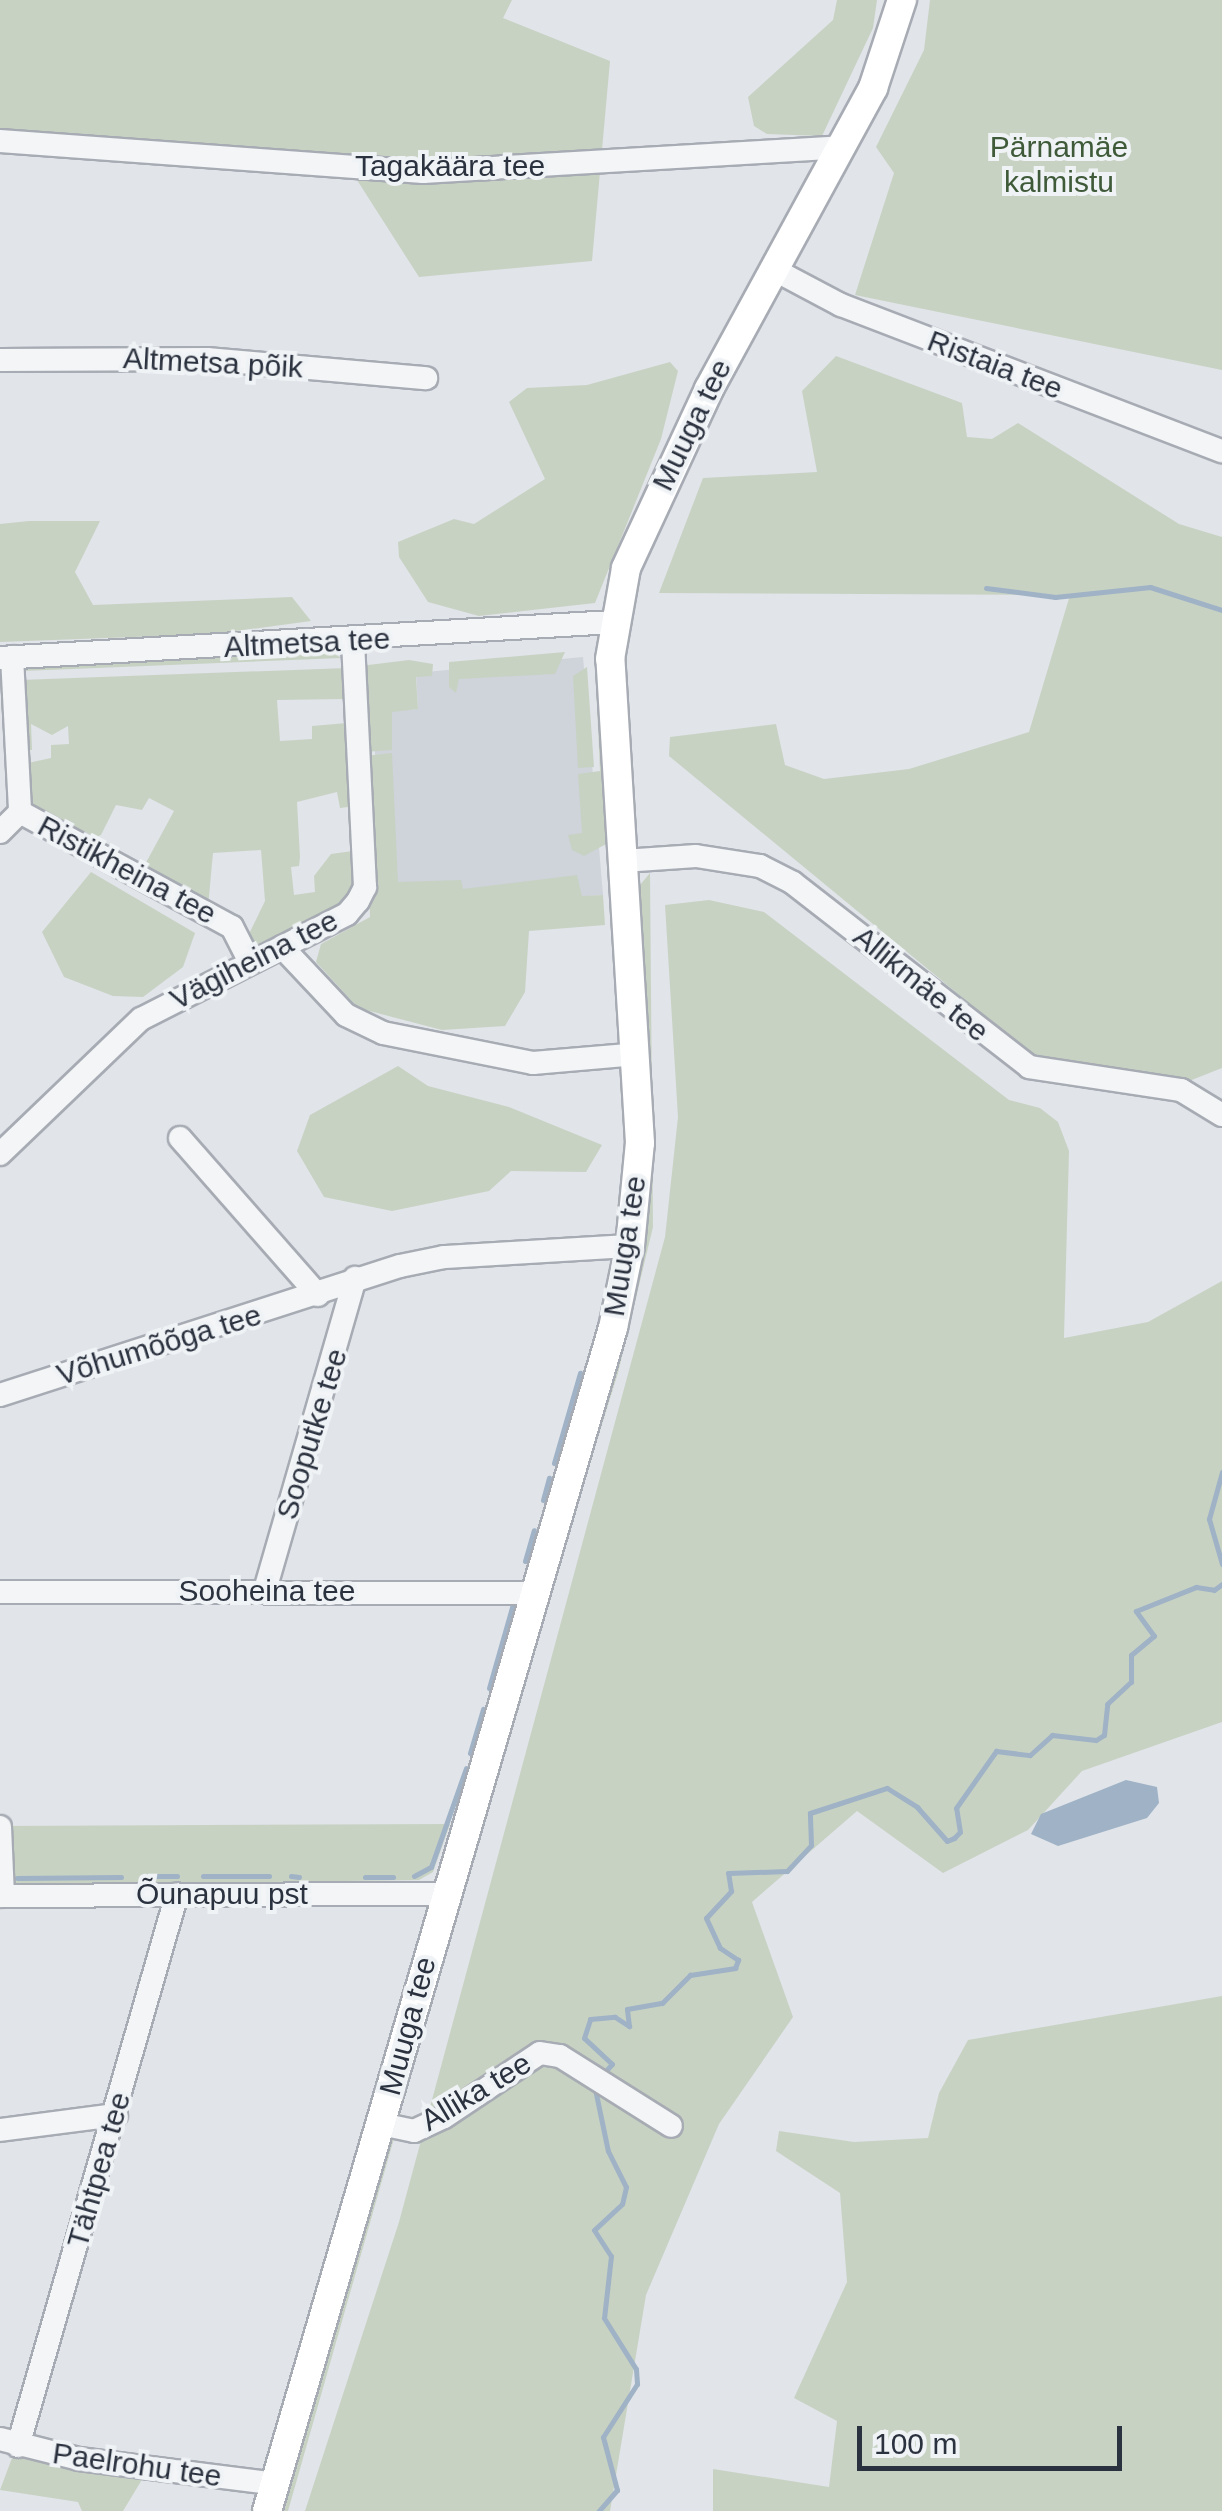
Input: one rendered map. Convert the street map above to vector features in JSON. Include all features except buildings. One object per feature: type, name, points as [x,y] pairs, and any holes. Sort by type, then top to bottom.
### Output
[{"type":"main road","name":"Muuga tee","points":[[267,2511],[613,1328],[630,1246],[640,1143],[637,1054],[612,732],[614,622],[645,521],[886,57],[902,0]]},
{"type":"street","name":"Tagakäära tee","points":[[0,141],[423,172],[841,147]]},
{"type":"street","name":"Ristaia tee","points":[[774,268],[841,306],[1222,451]]},
{"type":"street","name":"Altmetsa põik","points":[[0,360],[207,359],[426,378]]},
{"type":"street","name":"Altmetsa tee","points":[[6,658],[353,641],[614,622]]},
{"type":"street","name":"Vägiheina tee","points":[[0,1154],[141,1019],[249,960],[347,914],[365,887],[353,641]]},
{"type":"street","name":"Ristikheina tee","points":[[6,658],[20,812],[232,927],[249,960]]},
{"type":"street","points":[[0,832],[20,812]]},
{"type":"street","name":"Allikmäe tee","points":[[623,861],[696,856],[760,866],[793,883],[1029,1068],[1181,1090],[1222,1114]]},
{"type":"street","points":[[282,947],[346,1016],[383,1033],[532,1063],[637,1054]]},
{"type":"street","points":[[180,1138],[318,1295]]},
{"type":"street","name":"Võhumõõga tee","points":[[0,1395],[318,1295],[356,1278],[444,1257],[630,1246]]},
{"type":"street","name":"Sooputke tee","points":[[265,1590],[356,1278]]},
{"type":"street","name":"Sooheina tee","points":[[0,1592],[533,1592]]},
{"type":"street","points":[[0,1827],[1,1896]]},
{"type":"street","name":"Tähtpea tee","points":[[9,2443],[116,2116],[177,1894]]},
{"type":"street","name":"Õunapuu pst","points":[[1,1896],[445,1894]]},
{"type":"street","name":"Allika tee","points":[[381,2124],[414,2131],[444,2118],[540,2053],[560,2056],[672,2126]]},
{"type":"street","points":[[0,2130],[116,2116]]},
{"type":"street","name":"Paelrohu tee","points":[[9,2443],[276,2484]]},
{"type":"shaded area","points":[[583,657],[603,895],[401,909],[382,892],[373,712],[418,709],[416,673]]},
{"type":"green space","points":[[0,0],[512,0],[503,18],[610,61],[592,261],[419,277],[341,155],[0,130]]},
{"type":"green space","points":[[837,0],[877,0],[873,28],[822,136],[767,134],[754,126],[748,97],[833,20]]},
{"type":"green space","name":"Pärnamäe kalmistu","points":[[930,0],[1222,0],[1222,370],[855,295],[894,173],[876,147],[924,50]]},
{"type":"green space","points":[[836,356],[962,403],[967,437],[992,439],[1018,423],[1179,524],[1222,537],[1222,1068],[1174,1087],[1060,1078],[669,756],[670,737],[776,724],[785,765],[824,779],[909,769],[1029,732],[1070,595],[659,593],[703,478],[817,472],[802,391]]},
{"type":"green space","points":[[670,362],[678,371],[661,439],[595,603],[479,616],[428,602],[399,557],[398,542],[454,519],[474,524],[545,479],[509,402],[527,388],[587,385]]},
{"type":"green space","points":[[100,521],[75,572],[93,605],[292,597],[311,621],[214,634],[0,642],[0,524]]},
{"type":"green space","points":[[328,649],[341,658],[23,671],[27,667]]},
{"type":"green space","points":[[565,652],[555,674],[459,679],[456,693],[449,687],[449,662]]},
{"type":"green space","points":[[409,660],[433,664],[432,676],[416,677],[418,709],[392,712],[392,750],[364,752],[360,666]]},
{"type":"green space","points":[[595,663],[608,843],[584,856],[572,850],[568,835],[582,833],[578,774],[600,771]]},
{"type":"green space","points":[[587,667],[594,767],[578,768],[573,676]]},
{"type":"green space","points":[[347,668],[346,699],[277,700],[280,741],[312,739],[312,726],[347,723],[356,806],[340,808],[337,792],[297,802],[300,857],[299,866],[291,867],[294,895],[315,892],[314,876],[331,854],[360,850],[352,903],[259,947],[248,936],[265,901],[261,850],[213,853],[208,907],[142,870],[174,811],[149,798],[142,810],[116,805],[101,835],[85,842],[29,805],[28,763],[51,758],[51,745],[69,744],[68,726],[52,735],[31,724],[32,750],[26,750],[20,680]]},
{"type":"green space","points":[[392,753],[398,882],[461,880],[463,889],[577,875],[582,896],[603,895],[605,925],[529,931],[525,992],[505,1026],[442,1030],[358,1008],[316,962],[321,944],[370,917],[365,756]]},
{"type":"green space","points":[[91,872],[195,933],[183,967],[143,997],[113,996],[64,977],[42,932]]},
{"type":"green space","points":[[650,873],[653,1227],[618,1373],[542,1617],[649,1091],[640,885]]},
{"type":"green space","points":[[709,900],[764,912],[1009,1100],[1040,1108],[1058,1122],[1069,1151],[1064,1338],[1148,1322],[1222,1281],[1222,1722],[1082,1771],[1028,1830],[943,1873],[857,1811],[752,1902],[793,2017],[719,2124],[646,2295],[610,2511],[305,2511],[399,2222],[665,1237],[678,1117],[665,905]]},
{"type":"green space","points":[[398,1066],[428,1086],[509,1107],[602,1145],[586,1172],[511,1171],[489,1191],[392,1211],[324,1197],[297,1151],[310,1115]]},
{"type":"green space","points":[[450,1824],[433,1872],[419,1880],[0,1886],[0,1826]]},
{"type":"green space","points":[[1222,1996],[1222,2511],[713,2511],[713,2469],[829,2487],[837,2421],[794,2398],[847,2282],[840,2193],[776,2151],[779,2131],[854,2142],[928,2138],[939,2093],[968,2040]]},
{"type":"green space","points":[[395,2135],[288,2511],[277,2511],[388,2139]]},
{"type":"green space","points":[[15,2450],[146,2473],[123,2511],[82,2511],[78,2502],[0,2490]]},
{"type":"water","points":[[1126,1780],[1157,1787],[1159,1803],[1147,1818],[1058,1846],[1031,1834],[1041,1814]]},
{"type":"waterway","points":[[986,588],[1055,597],[1150,587],[1222,610]]},
{"type":"waterway","points":[[554,1463],[580,1373]]},
{"type":"waterway","points":[[1222,1472],[1209,1519],[1222,1564]]},
{"type":"waterway","points":[[543,1500],[549,1478]]},
{"type":"waterway","points":[[525,1561],[534,1530]]},
{"type":"waterway","points":[[602,2075],[612,2064],[584,2038],[590,2019],[615,2017],[629,2026],[627,2009],[662,2003],[690,1975],[735,1968],[738,1960],[720,1948],[706,1918],[731,1891],[728,1873],[787,1871],[811,1845],[810,1813],[887,1788],[917,1807],[947,1841],[954,1838],[960,1832],[956,1808],[996,1751],[1030,1755],[1052,1735],[1096,1740],[1104,1735],[1107,1704],[1131,1682],[1131,1655],[1154,1636],[1136,1611],[1196,1587],[1214,1590],[1222,1584]]},
{"type":"waterway","points":[[489,1688],[514,1600]]},
{"type":"waterway","points":[[470,1753],[483,1709]]},
{"type":"waterway","points":[[414,1876],[431,1867],[466,1768]]},
{"type":"waterway","points":[[143,1876],[177,1876]]},
{"type":"waterway","points":[[203,1876],[269,1876]]},
{"type":"waterway","points":[[291,1876],[299,1877]]},
{"type":"waterway","points":[[17,1878],[121,1877]]},
{"type":"waterway","points":[[365,1877],[393,1877]]},
{"type":"waterway","points":[[595,2089],[608,2151],[626,2187],[622,2204],[594,2230],[611,2256],[604,2318],[636,2369],[637,2384],[603,2437],[617,2490],[599,2511]]}]
